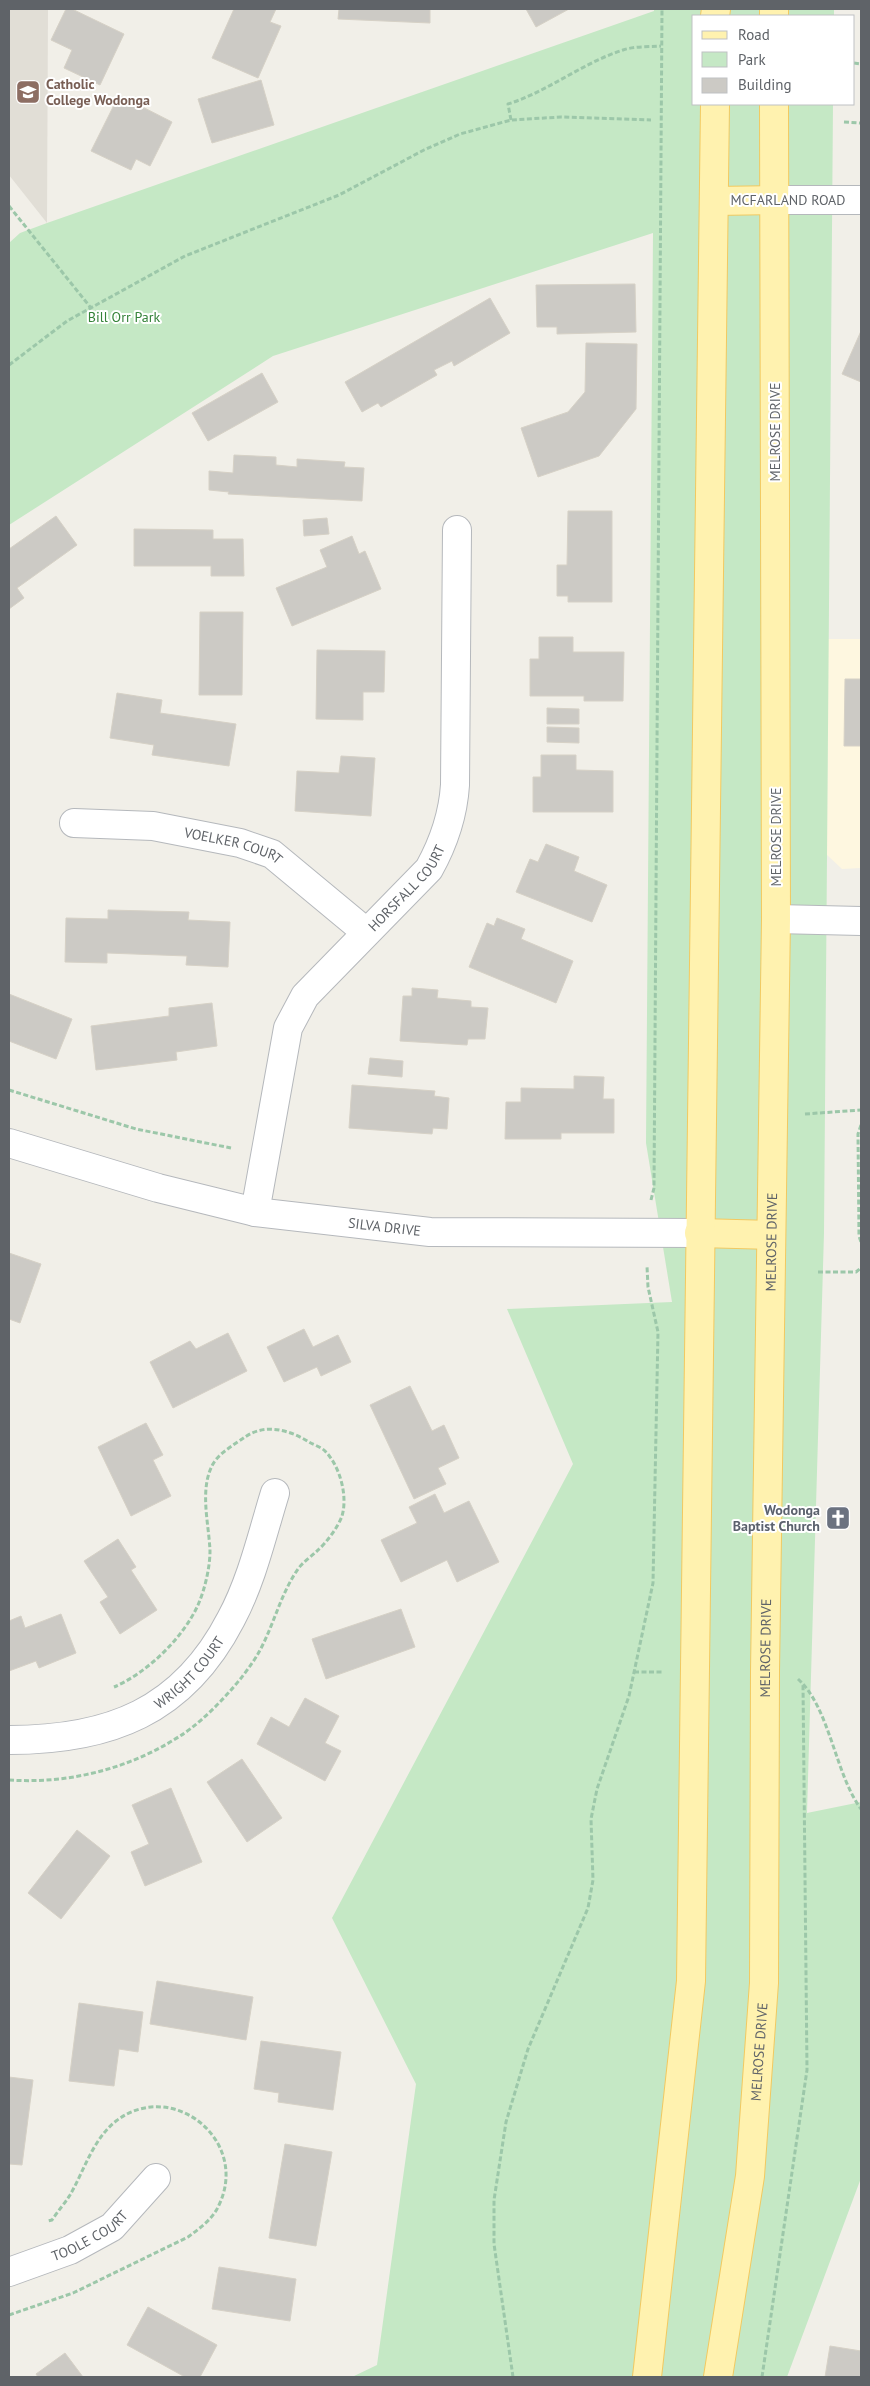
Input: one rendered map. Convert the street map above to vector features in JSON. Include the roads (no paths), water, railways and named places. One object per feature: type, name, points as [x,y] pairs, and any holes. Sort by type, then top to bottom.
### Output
[{"type":"main road","points":[[647,2377],[691,1981],[715,105]]},
{"type":"main road","name":"MELROSE DRIVE","points":[[718,2377],[750,2176],[764,1983],[776,919],[774,105]]},
{"type":"main road","name":"MCFARLAND ROAD","points":[[714,201],[775,200]]},
{"type":"main road","name":"SILVA DRIVE","points":[[700,1233],[771,1235]]},
{"type":"street","name":"MCFARLAND ROAD","points":[[775,200],[861,200]]},
{"type":"street","name":"HORSFALL COURT","points":[[255,1212],[288,1028],[305,996],[429,869],[441,848],[454,806],[457,530]]},
{"type":"street","name":"VOELKER COURT","points":[[74,823],[153,826],[240,843],[272,854],[366,932]]},
{"type":"street","points":[[776,919],[861,921]]},
{"type":"street","name":"SILVA DRIVE","points":[[9,1143],[158,1188],[255,1212],[430,1232],[700,1233]]},
{"type":"street","name":"WRIGHT COURT","points":[[9,1740],[40,1740],[86,1734],[126,1722],[157,1705],[187,1681],[208,1656],[232,1619],[249,1576],[275,1494]]},
{"type":"street","name":"TOOLE COURT","points":[[9,2272],[70,2250],[112,2227],[156,2178]]},
{"type":"place","name":"Catholic College Wodonga","points":[[28,92]]},
{"type":"place","name":"Wodonga Baptist Church","points":[[838,1518]]},
{"type":"park label","name":"Bill Orr Park","points":[[124,317]]}]
